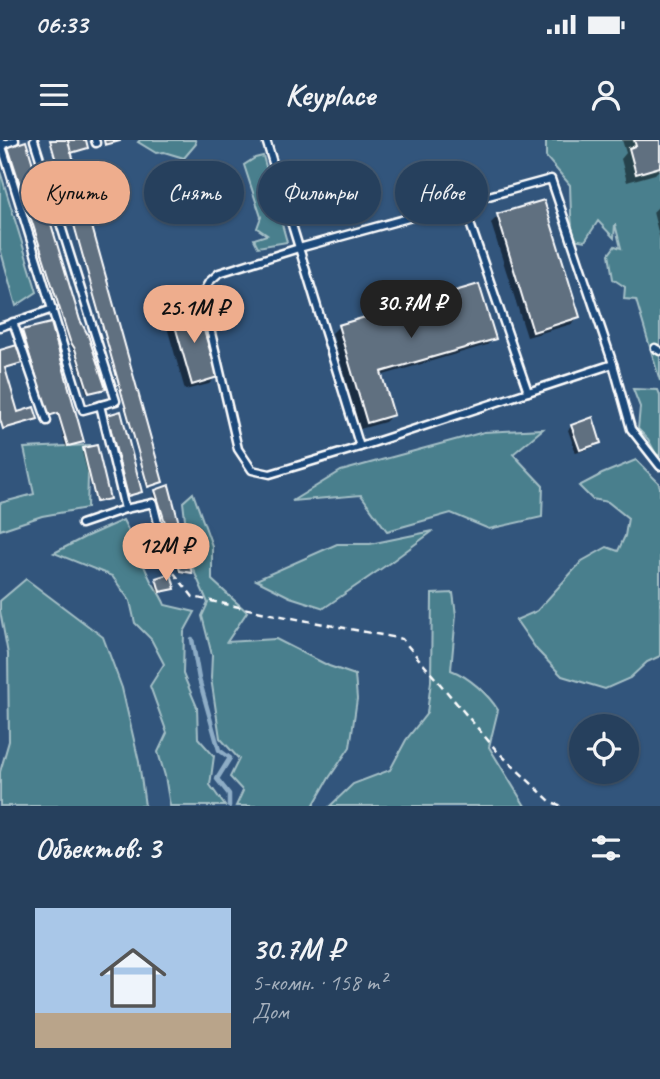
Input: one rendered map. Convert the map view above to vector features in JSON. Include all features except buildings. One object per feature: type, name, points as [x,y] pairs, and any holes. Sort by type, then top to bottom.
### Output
[{"type":"lane","points":[[15,140],[1,143],[83,410],[116,401],[34,140]]},
{"type":"lane","points":[[266,140],[360,447]]},
{"type":"lane","points":[[488,196],[551,179],[613,364],[631,429],[660,466]]},
{"type":"lane","points":[[395,222],[219,273],[209,282],[202,294],[238,449],[252,470],[270,474],[613,364]]},
{"type":"lane","points":[[470,224],[528,392]]},
{"type":"lane","points":[[0,327],[53,309]]},
{"type":"lane","points":[[13,322],[47,422]]},
{"type":"lane","points":[[100,405],[125,509]]},
{"type":"lane","points":[[80,524],[153,503],[168,564]]},
{"type":"path","points":[[168,564],[193,597],[402,639],[497,751],[551,802],[562,806]]},
{"type":"green space","points":[[195,140],[196,144],[184,158],[164,152],[156,153],[138,142]]},
{"type":"green space","points":[[546,140],[660,140],[660,381],[636,300],[624,299],[625,287],[613,279],[609,254],[615,246],[621,248],[615,224],[614,238],[598,221],[585,241],[573,239],[570,185],[546,157]]},
{"type":"green space","points":[[263,156],[264,161],[258,161],[258,208],[244,165]]},
{"type":"green space","points":[[0,171],[37,292],[16,306],[0,248]]},
{"type":"green space","points":[[258,224],[282,224],[287,242],[258,247],[254,239],[267,235],[257,228]]},
{"type":"green space","points":[[633,389],[658,390],[660,456],[638,429],[640,407]]},
{"type":"green space","points":[[543,429],[513,454],[543,486],[542,517],[489,529],[451,513],[387,531],[361,495],[292,501],[341,471],[484,432]]},
{"type":"green space","points":[[89,445],[87,508],[42,516],[0,530],[0,503],[34,494],[24,448]]},
{"type":"green space","points":[[636,460],[660,487],[660,656],[647,662],[630,678],[605,689],[562,676],[537,650],[516,620],[537,611],[582,561],[607,547],[618,551],[625,536],[628,518],[608,502],[592,499],[579,486]]},
{"type":"green space","points":[[193,493],[212,546],[212,580],[247,612],[227,642],[276,639],[329,666],[355,675],[357,699],[350,747],[313,806],[236,806],[243,791],[230,777],[239,759],[220,738],[211,678],[212,655],[202,616],[208,603],[190,562],[183,502]]},
{"type":"green space","points":[[123,520],[165,605],[195,612],[184,632],[183,674],[197,707],[198,738],[214,756],[210,785],[225,806],[170,806],[158,752],[167,733],[150,686],[164,664],[151,639],[135,623],[130,601],[112,576],[54,553]]},
{"type":"green space","points":[[433,531],[324,608],[290,597],[256,580],[337,544],[370,544]]},
{"type":"green space","points":[[26,579],[103,637],[122,688],[139,762],[145,806],[0,806],[0,772],[9,741],[8,654],[0,601]]},
{"type":"green space","points":[[453,593],[456,615],[451,670],[477,687],[498,710],[489,747],[525,806],[330,806],[353,784],[390,770],[406,740],[427,713],[431,681],[432,594]]},
{"type":"waterway","points":[[192,639],[199,679],[219,750],[230,758],[217,779],[229,794],[229,806]]}]
